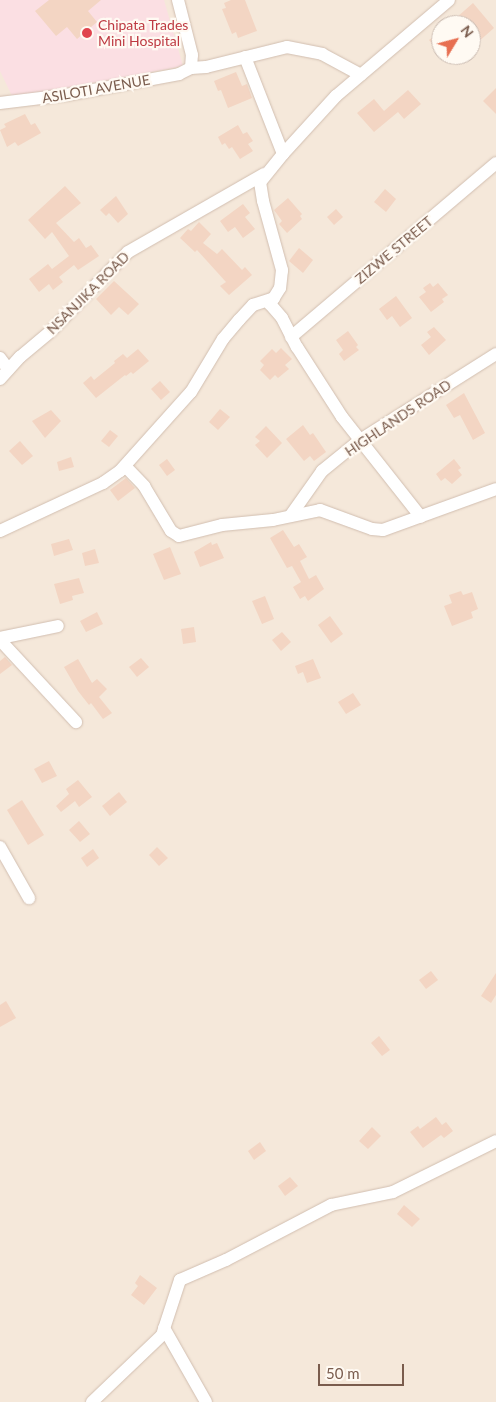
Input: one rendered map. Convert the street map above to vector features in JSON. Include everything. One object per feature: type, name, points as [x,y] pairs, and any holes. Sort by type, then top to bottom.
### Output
[{"type":"street","points":[[178,0],[192,55],[191,68]]},
{"type":"street","points":[[245,57],[283,154],[336,96],[449,0]]},
{"type":"street","name":"ASILOTI AVENUE","points":[[0,103],[66,95],[179,74],[191,68],[206,67],[287,47],[322,54],[361,75]]},
{"type":"street","name":"NSANJIKA ROAD","points":[[4,374],[52,331],[128,252],[264,174],[283,154]]},
{"type":"street","name":"ZIZWE STREET","points":[[291,337],[496,163]]},
{"type":"street","points":[[264,174],[260,182],[261,194],[282,270],[282,282],[270,304],[282,318],[291,337],[327,394],[360,440],[421,517]]},
{"type":"street","points":[[0,531],[103,483],[125,466],[191,392],[223,339],[239,320],[253,305],[274,298]]},
{"type":"street","name":"HIGHLANDS ROAD","points":[[291,515],[322,471],[360,440],[496,354]]},
{"type":"street","points":[[0,358],[4,374]]},
{"type":"street","points":[[125,466],[144,486],[168,526],[176,535],[184,535],[222,525],[260,522],[308,511],[327,511],[356,524],[377,530],[392,528],[496,489]]},
{"type":"street","points":[[58,626],[0,639],[76,722]]},
{"type":"street","points":[[0,847],[29,898]]},
{"type":"street","points":[[92,1402],[162,1335],[180,1280],[226,1260],[331,1205],[393,1192],[496,1141]]},
{"type":"street","points":[[164,1328],[206,1402]]},
{"type":"shaded area","points":[[0,0],[496,0],[496,1402],[0,1402]]},
{"type":"shaded area","name":"Chipata Trades Mini Hospital","points":[[0,0],[164,0],[183,66],[13,98],[0,71]]},
{"type":"building","points":[[49,0],[101,0],[88,11],[97,22],[77,39],[67,27],[56,36],[35,11]]},
{"type":"building","points":[[231,0],[245,0],[257,31],[238,38],[236,32],[232,34],[222,9],[226,8],[224,3]]},
{"type":"building","points":[[473,3],[494,28],[481,39],[481,15],[459,15]]},
{"type":"building","points":[[236,72],[242,86],[247,84],[252,98],[228,108],[221,90],[218,91],[214,81]]},
{"type":"building","points":[[496,88],[496,114],[483,101]]},
{"type":"building","points":[[408,90],[421,104],[404,119],[398,112],[374,132],[357,113],[374,99],[384,111]]},
{"type":"building","points":[[25,114],[31,125],[35,123],[41,133],[18,146],[15,142],[7,147],[0,130],[6,127],[4,124]]},
{"type":"building","points":[[238,125],[243,134],[247,132],[253,141],[248,144],[253,151],[240,159],[232,147],[229,149],[225,143],[222,145],[218,137]]},
{"type":"building","points":[[65,186],[81,203],[56,223],[74,242],[79,238],[86,248],[91,245],[99,256],[78,270],[74,265],[59,277],[63,282],[53,290],[49,284],[39,292],[29,279],[48,264],[52,269],[69,256],[52,232],[45,239],[28,220]]},
{"type":"building","points":[[385,189],[396,199],[386,212],[374,202]]},
{"type":"building","points":[[116,196],[128,214],[118,223],[109,213],[106,216],[100,210]]},
{"type":"building","points":[[288,198],[302,214],[300,216],[302,219],[287,233],[279,224],[282,221],[274,210]]},
{"type":"building","points":[[243,204],[250,213],[245,217],[255,229],[243,238],[235,227],[228,232],[220,221]]},
{"type":"building","points":[[336,209],[343,217],[334,225],[327,217]]},
{"type":"building","points":[[199,222],[211,234],[203,243],[217,254],[222,249],[242,270],[245,267],[252,275],[229,295],[220,286],[226,282],[197,250],[195,252],[180,238],[188,229],[191,231]]},
{"type":"building","points":[[299,248],[313,260],[303,273],[289,261]]},
{"type":"building","points":[[114,281],[139,304],[128,315],[119,307],[111,315],[96,299]]},
{"type":"building","points":[[430,283],[433,287],[438,283],[448,295],[442,299],[444,302],[431,312],[419,297],[426,292],[423,288]]},
{"type":"building","points":[[396,296],[412,318],[400,327],[392,316],[387,320],[379,309]]},
{"type":"building","points":[[434,327],[446,340],[429,355],[421,345],[431,337],[427,332]]},
{"type":"building","points":[[348,331],[358,345],[356,347],[359,350],[344,361],[339,354],[343,350],[336,340]]},
{"type":"building","points":[[281,348],[292,359],[285,365],[289,369],[278,378],[275,375],[270,380],[260,370],[264,365],[260,361],[272,349],[276,353]]},
{"type":"building","points":[[138,349],[149,361],[133,374],[131,372],[125,375],[96,398],[83,383],[91,376],[94,380],[123,354],[127,358]]},
{"type":"building","points":[[160,381],[170,392],[161,400],[151,389]]},
{"type":"building","points":[[464,393],[485,433],[473,440],[460,415],[454,418],[446,405]]},
{"type":"building","points":[[220,409],[230,417],[218,430],[209,422]]},
{"type":"building","points":[[51,410],[61,421],[45,438],[32,421]]},
{"type":"building","points":[[303,425],[310,435],[313,433],[326,452],[314,461],[310,456],[304,461],[286,439]]},
{"type":"building","points":[[266,426],[282,443],[267,458],[255,445],[260,441],[255,437]]},
{"type":"building","points":[[110,430],[118,436],[109,447],[101,441]]},
{"type":"building","points":[[20,441],[33,456],[22,465],[9,451]]},
{"type":"building","points":[[71,457],[74,467],[59,471],[57,462]]},
{"type":"building","points":[[167,459],[175,470],[167,476],[159,465]]},
{"type":"building","points":[[454,459],[461,468],[458,470],[462,475],[452,484],[445,478],[441,481],[436,474]]},
{"type":"building","points":[[126,478],[135,488],[118,501],[110,490]]},
{"type":"building","points":[[283,530],[294,547],[299,544],[307,557],[300,561],[309,579],[316,575],[324,589],[308,601],[305,596],[300,599],[293,587],[301,582],[292,566],[287,568],[270,538]]},
{"type":"building","points":[[69,539],[73,550],[54,556],[51,544]]},
{"type":"building","points":[[211,542],[212,545],[217,543],[224,558],[200,567],[194,552]]},
{"type":"building","points":[[170,547],[181,574],[164,580],[153,554]]},
{"type":"building","points":[[95,549],[99,563],[85,566],[82,553]]},
{"type":"building","points":[[79,578],[84,593],[72,596],[73,600],[60,604],[54,584]]},
{"type":"building","points":[[461,591],[463,595],[472,592],[478,609],[471,612],[473,618],[452,626],[444,606],[452,603],[449,595]]},
{"type":"building","points":[[265,596],[274,619],[262,624],[252,601]]},
{"type":"building","points":[[97,612],[103,624],[86,632],[80,621]]},
{"type":"building","points":[[330,616],[343,634],[331,643],[318,625]]},
{"type":"building","points":[[194,627],[196,642],[183,644],[181,629]]},
{"type":"building","points":[[282,632],[291,642],[281,651],[272,640]]},
{"type":"building","points":[[5,657],[12,665],[0,674],[0,661]]},
{"type":"building","points":[[141,658],[149,667],[137,677],[129,667]]},
{"type":"building","points":[[78,659],[92,683],[97,679],[107,689],[99,697],[112,713],[103,719],[91,703],[89,705],[78,691],[64,667]]},
{"type":"building","points":[[313,659],[321,678],[307,683],[303,672],[298,674],[295,666]]},
{"type":"building","points":[[353,693],[361,705],[346,714],[338,702]]},
{"type":"building","points":[[49,761],[57,776],[42,783],[34,769]]},
{"type":"building","points":[[78,780],[92,797],[79,807],[75,801],[61,812],[56,806],[69,794],[66,789]]},
{"type":"building","points":[[119,792],[127,802],[110,816],[102,806]]},
{"type":"building","points":[[22,800],[44,835],[28,845],[7,810]]},
{"type":"building","points":[[79,821],[90,834],[80,842],[69,830]]},
{"type":"building","points":[[157,847],[168,858],[159,866],[149,855]]},
{"type":"building","points":[[93,849],[99,858],[87,867],[81,858]]},
{"type":"building","points":[[431,971],[438,980],[426,989],[419,980]]},
{"type":"building","points":[[496,973],[496,995],[491,1003],[481,996]]},
{"type":"building","points":[[6,1001],[16,1018],[0,1027],[0,1005]]},
{"type":"building","points":[[379,1036],[390,1050],[382,1056],[371,1043]]},
{"type":"building","points":[[436,1117],[442,1125],[446,1122],[453,1131],[444,1138],[441,1135],[423,1148],[410,1132],[418,1126],[420,1129]]},
{"type":"building","points":[[372,1127],[381,1136],[368,1149],[359,1141]]},
{"type":"building","points":[[260,1142],[266,1151],[254,1160],[248,1151]]},
{"type":"building","points":[[290,1177],[298,1186],[285,1196],[278,1186]]},
{"type":"building","points":[[404,1205],[420,1219],[412,1227],[397,1214]]},
{"type":"building","points":[[140,1275],[157,1288],[144,1305],[131,1295],[138,1286],[135,1283]]},
{"type":"place","name":"Chipata Trades Mini Hospital","points":[[87,33]]}]
